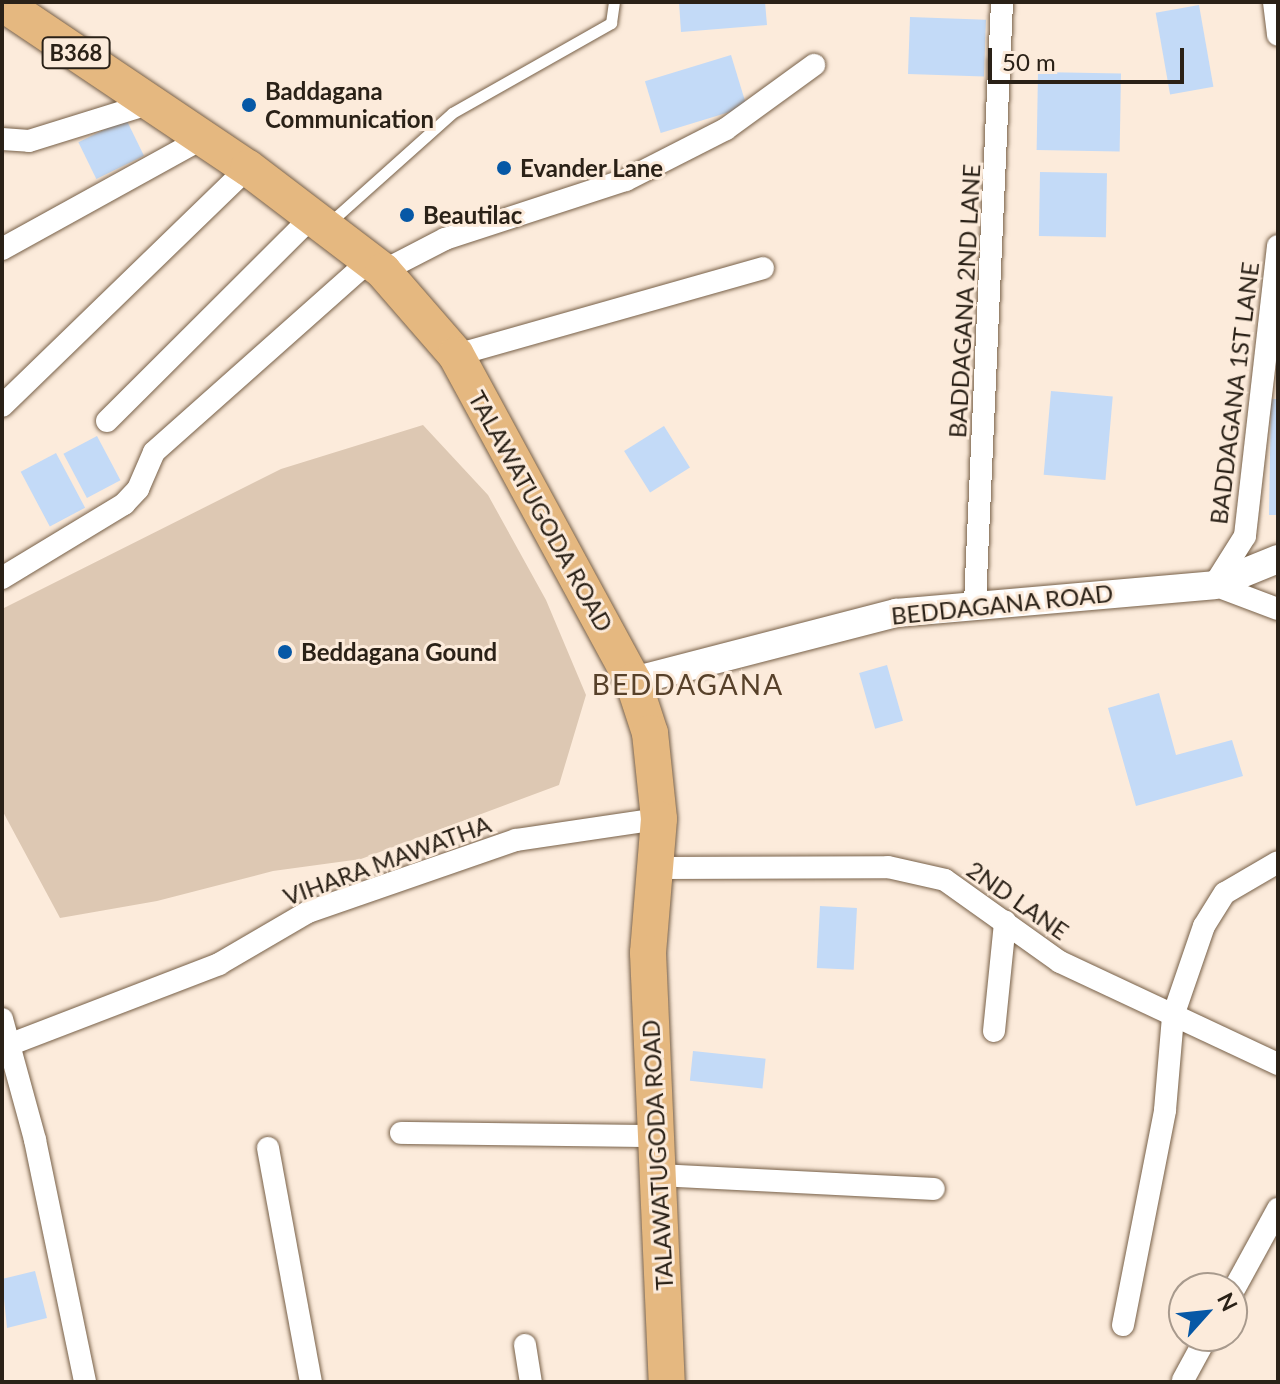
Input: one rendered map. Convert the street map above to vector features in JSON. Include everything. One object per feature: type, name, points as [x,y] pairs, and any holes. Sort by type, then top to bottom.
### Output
[{"type":"main road","name":"TALAWATUGODA ROAD","points":[[2,3],[248,168],[320,220],[376,266],[456,355],[633,681],[650,733],[659,819],[658,868],[648,953],[653,1136],[659,1175],[667,1382]]},
{"type":"street","name":"BADDAGANA 2ND LANE","points":[[975,602],[1002,2]]},
{"type":"street","points":[[1274,2],[1278,35]]},
{"type":"street","points":[[2,578],[124,504],[138,489],[154,452],[376,266],[445,239],[626,180],[726,129],[814,65]]},
{"type":"street","points":[[2,139],[29,141],[151,103]]},
{"type":"street","points":[[2,249],[203,138]]},
{"type":"street","points":[[2,406],[248,168]]},
{"type":"street","points":[[107,421],[320,220]]},
{"type":"street","name":"BADDAGANA 1ST LANE","points":[[1214,585],[1245,536],[1278,246]]},
{"type":"street","points":[[456,355],[763,268]]},
{"type":"street","name":"BEDDAGANA ROAD","points":[[633,681],[896,613],[975,602],[1214,585],[1278,559]]},
{"type":"street","points":[[1214,585],[1278,609]]},
{"type":"street","name":"VIHARA MAWATHA","points":[[11,1044],[219,964],[308,912],[382,886],[516,840],[659,819]]},
{"type":"street","points":[[1123,1325],[1165,1110],[1173,1016],[1204,926],[1225,893],[1278,862]]},
{"type":"street","name":"2ND LANE","points":[[658,868],[888,867],[945,880],[1060,962],[1278,1064]]},
{"type":"street","points":[[994,1031],[1005,922]]},
{"type":"street","points":[[2,1019],[11,1044],[24,1111],[35,1140],[85,1382]]},
{"type":"street","points":[[2,1118],[24,1111]]},
{"type":"street","points":[[401,1133],[653,1136]]},
{"type":"street","points":[[268,1148],[311,1382]]},
{"type":"street","points":[[659,1175],[934,1189]]},
{"type":"street","points":[[1244,1272],[1278,1209]]},
{"type":"street","points":[[525,1345],[531,1382]]},
{"type":"street","points":[[1183,1380],[1198,1352]]},
{"type":"lane","points":[[320,220],[452,113],[611,23],[614,2]]},
{"type":"shaded area","name":"Beddagana Gound","points":[[423,425],[488,495],[546,600],[586,695],[559,785],[361,859],[273,871],[157,901],[60,918],[2,810],[2,609],[281,469]]},
{"type":"building","points":[[679,2],[765,2],[767,25],[681,32]]},
{"type":"building","points":[[1199,5],[1213,87],[1170,94],[1156,13]]},
{"type":"building","points":[[910,17],[986,20],[984,77],[908,74]]},
{"type":"building","points":[[731,55],[747,107],[661,133],[645,81]]},
{"type":"building","points":[[1038,72],[1121,73],[1120,151],[1037,150]]},
{"type":"building","points":[[126,119],[144,156],[96,179],[78,142]]},
{"type":"building","points":[[1040,172],[1107,173],[1106,237],[1039,236]]},
{"type":"building","points":[[1051,391],[1113,396],[1105,480],[1044,475]]},
{"type":"building","points":[[1271,399],[1278,399],[1278,515],[1269,515]]},
{"type":"building","points":[[664,426],[690,468],[650,492],[624,451]]},
{"type":"building","points":[[97,436],[120,480],[87,498],[63,454]]},
{"type":"building","points":[[56,453],[85,508],[50,527],[21,472]]},
{"type":"building","points":[[887,665],[903,721],[875,729],[859,673]]},
{"type":"building","points":[[1159,693],[1176,755],[1232,740],[1243,776],[1136,806],[1108,708]]},
{"type":"building","points":[[820,906],[857,908],[854,970],[817,968]]},
{"type":"building","points":[[693,1051],[766,1059],[762,1088],[690,1081]]},
{"type":"building","points":[[35,1271],[47,1318],[7,1328],[2,1279]]},
{"type":"place","name":"Baddagana Communication","points":[[249,105]]},
{"type":"place","name":"Evander Lane","points":[[504,168]]},
{"type":"place","name":"Beautilac","points":[[407,215]]},
{"type":"place","name":"Beddagana Gound","points":[[285,652]]},
{"type":"district","name":"BEDDAGANA","points":[[688,684]]}]
